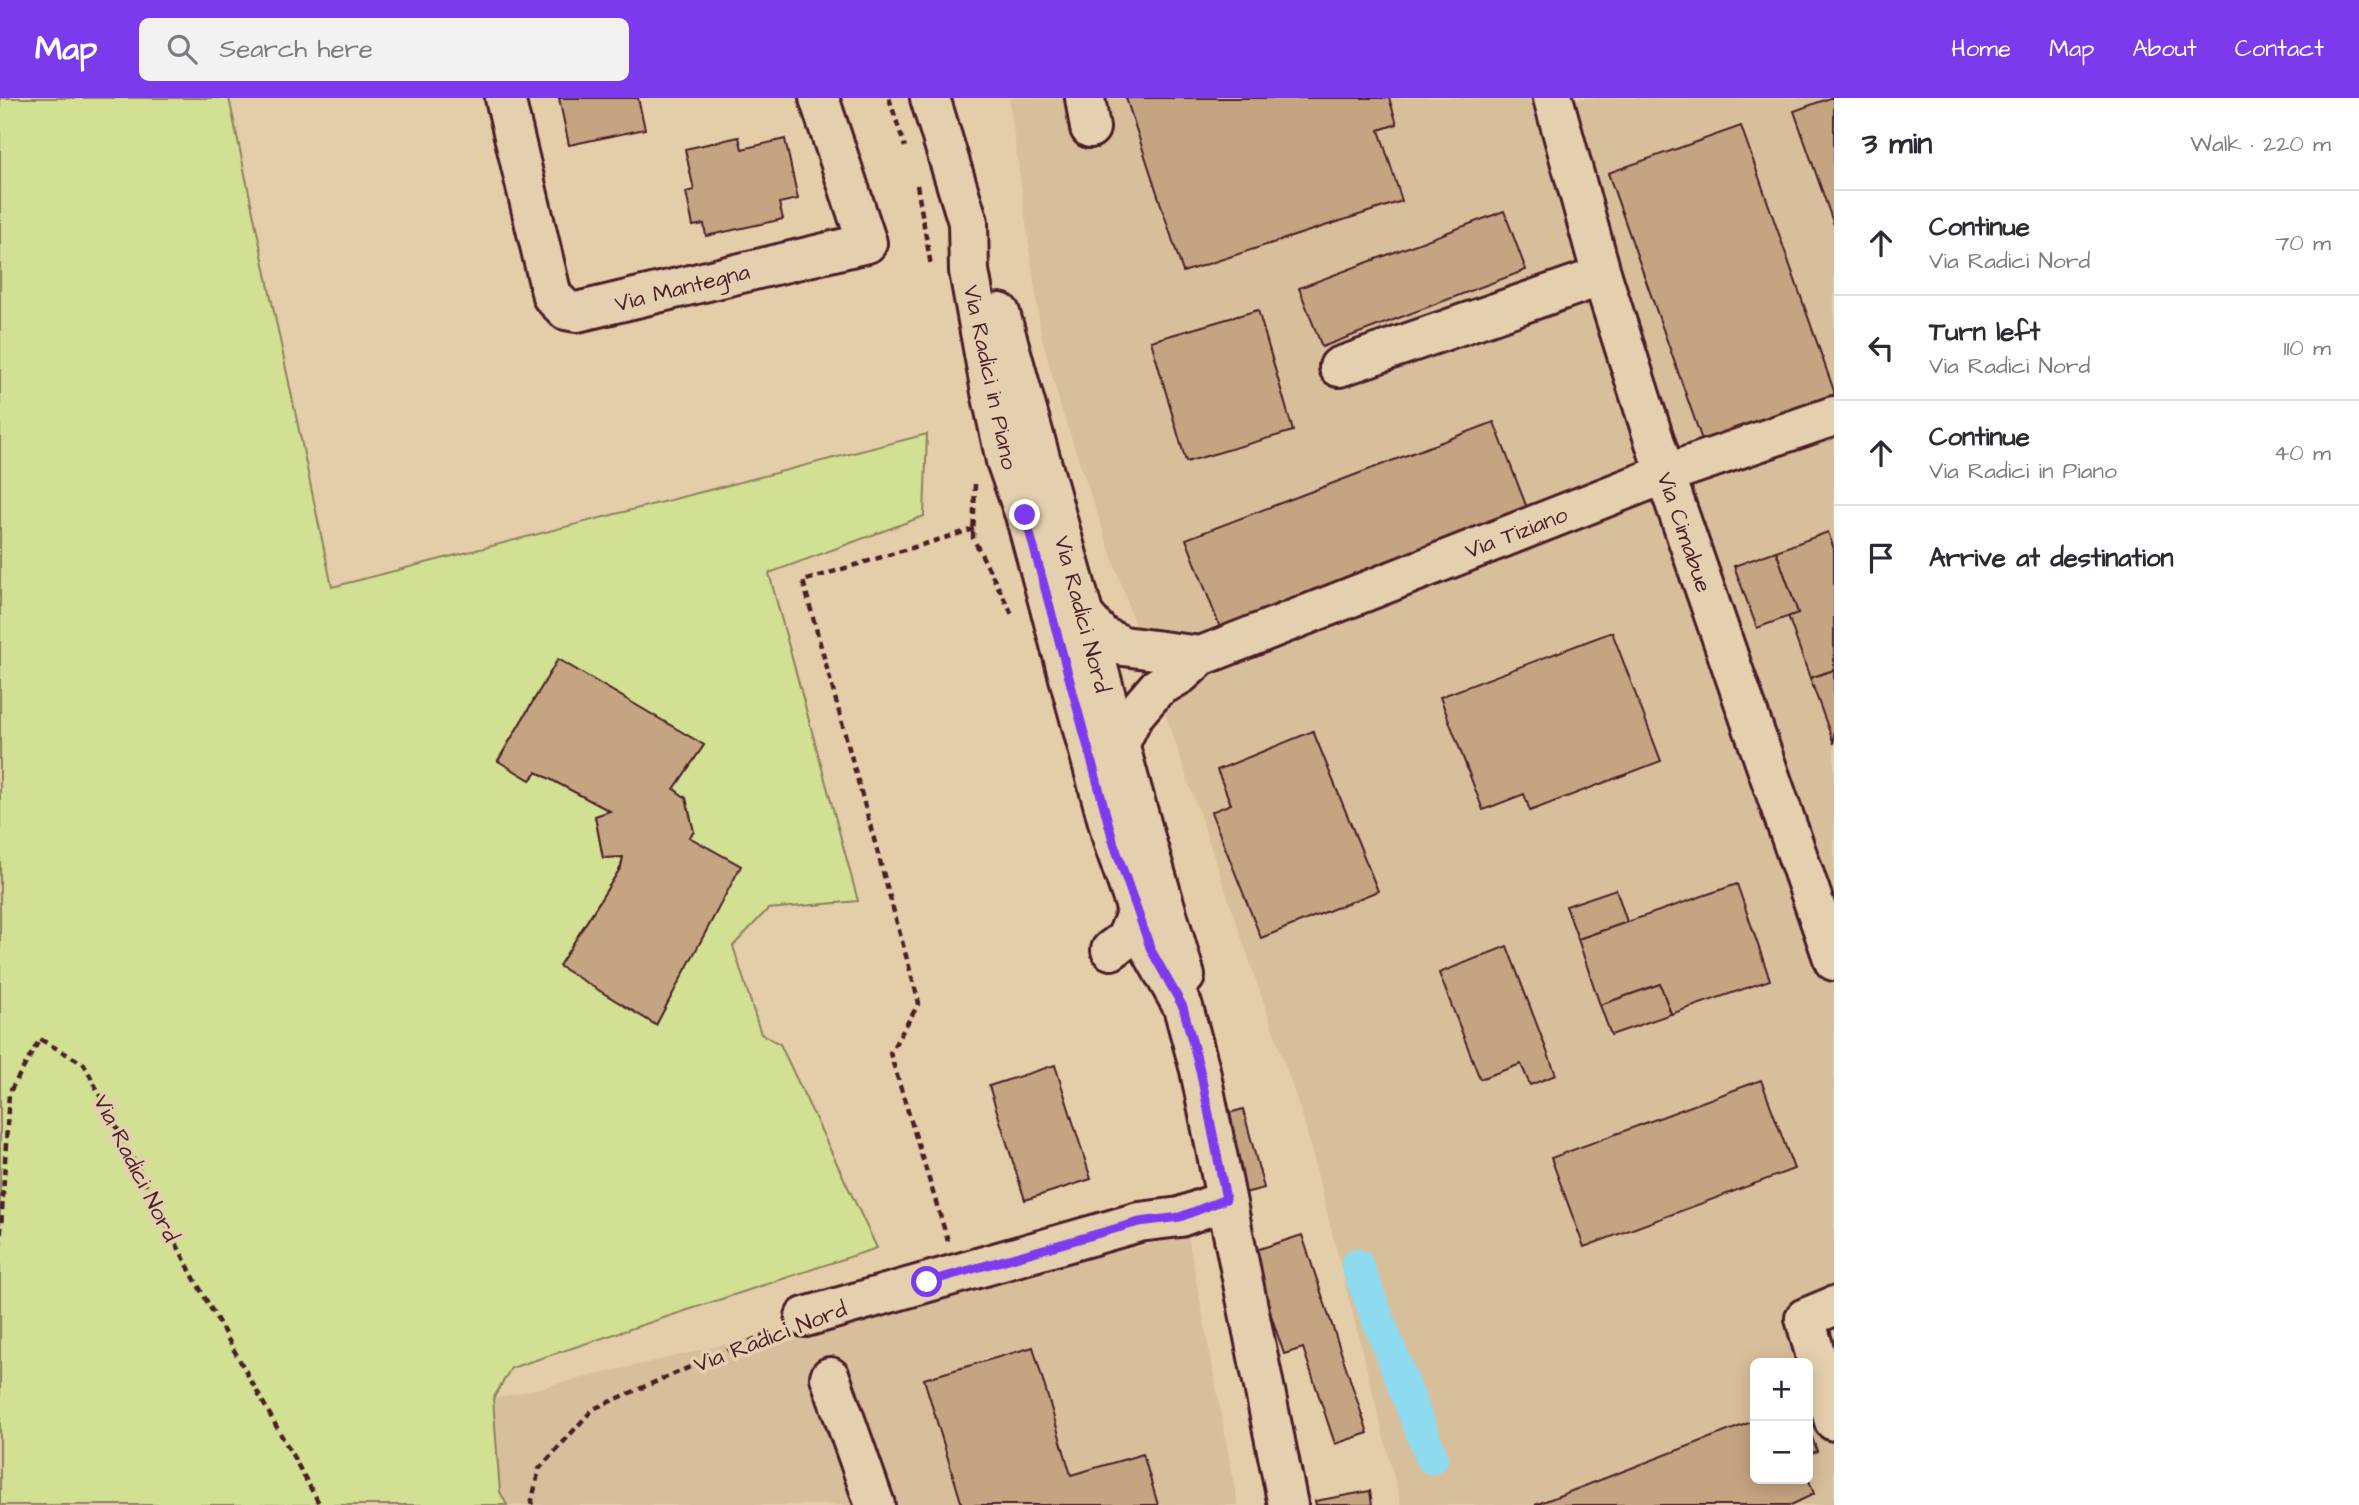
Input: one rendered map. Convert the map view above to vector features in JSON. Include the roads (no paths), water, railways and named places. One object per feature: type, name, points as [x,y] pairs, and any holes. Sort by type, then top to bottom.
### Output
[{"type":"street","name":"Via Mantegna","points":[[505,98],[552,296],[566,310],[577,312],[867,243],[819,98]]},
{"type":"street","name":"Via Radici in Piano","points":[[930,98],[968,222],[969,271],[1006,461],[1025,515],[1073,696]]},
{"type":"street","name":"Via Cimabue","points":[[1557,99],[1602,276],[1665,474],[1834,961]]},
{"type":"street","name":"Via Radici Nord","points":[[968,222],[984,249],[1005,335],[1189,989],[1183,1007]]},
{"type":"street","points":[[1339,367],[1602,276]]},
{"type":"street","name":"Via Tiziano","points":[[1201,656],[1665,474],[1834,416]]},
{"type":"street","points":[[1084,616],[1102,636],[1123,646],[1201,656]]},
{"type":"street","points":[[1119,745],[1133,716],[1157,688],[1181,674],[1201,656]]},
{"type":"street","name":"Via Radici Nord","points":[[1073,696],[1114,844],[1151,950],[1183,1007],[1200,1070],[1288,1505]]},
{"type":"street","points":[[1153,863],[1138,912],[1126,939],[1111,950],[1129,951],[1161,969]]},
{"type":"street","name":"Via Radici Nord","points":[[805,1317],[1139,1222],[1180,1217],[1226,1199]]},
{"type":"street","points":[[1834,1306],[1805,1318],[1834,1421]]},
{"type":"street","points":[[830,1377],[876,1505]]},
{"type":"waterway","points":[[1357,1265],[1432,1458]]}]
